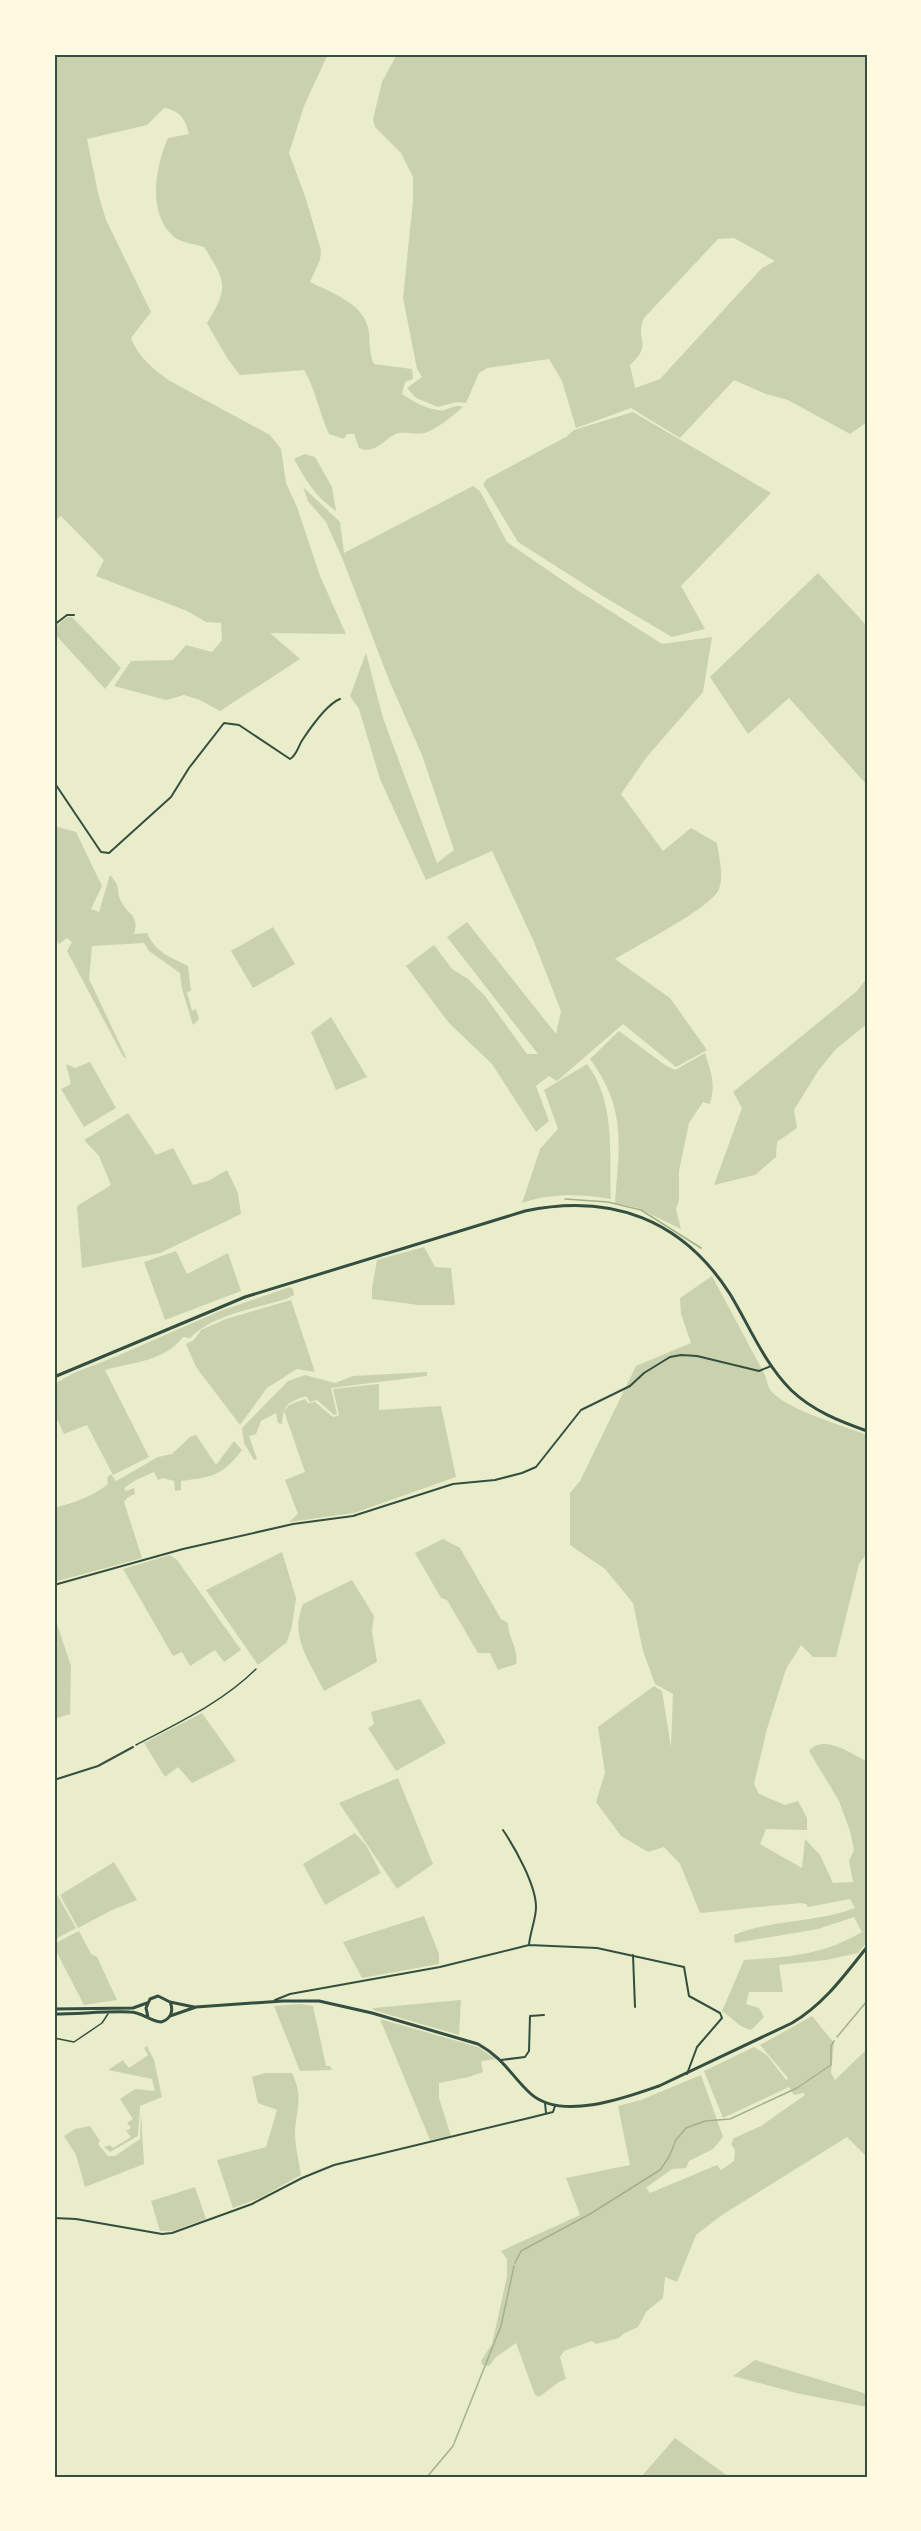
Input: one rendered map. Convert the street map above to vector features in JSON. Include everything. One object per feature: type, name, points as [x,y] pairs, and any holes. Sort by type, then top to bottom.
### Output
[{"type":"main road","points":[[54,1377],[245,1297],[525,1211],[585,1204],[619,1210],[654,1223],[687,1244],[709,1264],[771,1366],[790,1389],[814,1408],[867,1431]]},
{"type":"main road","points":[[54,2012],[133,2007],[147,2003],[158,1996],[170,2002],[196,2007],[320,2001],[372,2013],[478,2044],[501,2060],[531,2094],[545,2103],[555,2106],[583,2106],[628,2096],[687,2074],[804,2016],[829,1995],[867,1947]]},
{"type":"main road","points":[[170,2002],[172,2012],[170,2016]]},
{"type":"main road","points":[[147,2003],[148,2017]]},
{"type":"main road","points":[[54,2012],[135,2012],[160,2022],[196,2007]]},
{"type":"street","points":[[54,624],[67,615],[74,615]]},
{"type":"street","points":[[54,782],[100,852],[105,854],[113,850],[171,797],[189,768],[224,723],[239,725],[290,759],[293,758],[303,738],[326,708],[340,699]]},
{"type":"street","points":[[54,1585],[183,1549],[293,1524],[353,1516],[453,1484],[495,1480],[522,1473],[536,1467],[581,1410],[620,1392],[644,1372],[670,1357],[697,1356],[759,1371],[771,1366]]},
{"type":"street","points":[[54,1780],[98,1766],[133,1747]]},
{"type":"street","points":[[503,1830],[512,1843],[534,1895],[536,1908],[529,1944]]},
{"type":"street","points":[[273,2002],[290,1994],[456,1964],[529,1944],[597,1948],[684,1967],[689,1996],[720,2013],[722,2018],[697,2047],[687,2074]]},
{"type":"street","points":[[633,1955],[635,2007]]},
{"type":"street","points":[[501,2060],[525,2057],[529,2051],[530,2016],[544,2015]]},
{"type":"street","points":[[545,2103],[546,2113]]},
{"type":"street","points":[[54,2218],[87,2220],[162,2234],[172,2233],[252,2204],[302,2178],[334,2165],[553,2112],[555,2106]]},
{"type":"lane","points":[[54,2038],[74,2042],[102,2023],[109,2013]]},
{"type":"path","points":[[133,1747],[218,1700],[256,1669]]},
{"type":"green space","points":[[54,54],[328,54],[304,106],[289,153],[321,250],[320,260],[310,282],[338,295],[361,314],[369,332],[370,353],[374,364],[412,369],[413,379],[405,382],[402,394],[428,408],[444,410],[456,406],[463,407],[429,432],[396,434],[374,448],[365,450],[359,448],[354,434],[347,434],[344,439],[329,434],[312,385],[304,370],[240,375],[227,358],[207,323],[222,293],[217,268],[204,247],[177,239],[167,229],[157,205],[157,177],[163,150],[168,138],[189,134],[184,120],[178,113],[164,108],[147,125],[87,139],[106,220],[151,312],[131,338],[134,345],[147,362],[164,377],[270,435],[281,449],[286,483],[297,507],[320,576],[346,634],[270,633],[300,659],[220,711],[200,700],[184,695],[166,700],[114,686],[131,661],[173,660],[186,645],[212,652],[222,640],[221,623],[206,622],[187,611],[96,576],[104,560],[61,516],[54,522]]},
{"type":"green space","points":[[397,54],[867,54],[867,422],[850,434],[788,400],[766,394],[734,380],[680,438],[631,408],[576,428],[562,381],[549,359],[487,368],[479,373],[466,403],[456,402],[438,407],[416,398],[407,388],[422,377],[417,369],[403,298],[413,201],[413,177],[401,153],[375,127],[373,119],[382,82]],"holes":[[[734,238],[775,261],[762,268],[660,379],[635,388],[630,365],[641,351],[644,318],[718,239]]]},
{"type":"green space","points":[[633,412],[771,493],[681,586],[705,629],[672,637],[518,542],[483,484],[487,479],[566,437],[574,430]]},
{"type":"green space","points":[[305,454],[315,457],[332,487],[336,511],[312,488],[294,459]]},
{"type":"green space","points":[[473,486],[480,491],[507,542],[662,644],[712,637],[703,692],[646,758],[621,794],[663,851],[691,828],[717,843],[721,872],[719,889],[714,897],[703,906],[615,959],[670,998],[707,1050],[676,1067],[623,1024],[557,1081],[549,1076],[536,1086],[549,1121],[536,1132],[492,1064],[449,1023],[406,966],[434,945],[452,969],[468,979],[485,996],[527,1054],[538,1054],[447,937],[467,922],[556,1034],[561,1011],[534,942],[492,851],[426,880],[380,779],[359,709],[350,696],[366,653],[383,718],[437,863],[454,850],[422,755],[389,680],[343,560],[326,522],[308,501],[303,487],[340,522],[344,553]]},
{"type":"green space","points":[[818,573],[867,626],[867,785],[789,698],[748,734],[710,677]]},
{"type":"green space","points":[[67,617],[72,617],[121,668],[105,689],[54,633],[54,628]]},
{"type":"green space","points":[[54,826],[76,832],[102,886],[91,909],[99,912],[110,875],[118,886],[119,897],[124,906],[134,918],[134,934],[147,933],[154,945],[169,957],[188,966],[191,991],[187,992],[192,1011],[196,1009],[199,1019],[193,1025],[182,989],[180,973],[149,951],[144,943],[92,946],[89,979],[126,1057],[124,1058],[67,951],[72,942],[67,938],[59,944],[54,936]]},
{"type":"green space","points":[[273,927],[295,964],[253,988],[231,951]]},
{"type":"green space","points":[[867,978],[867,1024],[836,1049],[818,1071],[794,1110],[797,1128],[777,1142],[776,1157],[755,1175],[714,1185],[742,1108],[733,1092],[857,991]]},
{"type":"green space","points":[[331,1017],[367,1077],[336,1090],[311,1032]]},
{"type":"green space","points":[[619,1031],[675,1070],[705,1053],[713,1090],[710,1104],[703,1102],[689,1123],[679,1171],[679,1200],[676,1209],[681,1229],[638,1208],[615,1203],[618,1128],[610,1094],[590,1059]]},
{"type":"green space","points":[[90,1062],[116,1108],[84,1127],[61,1089],[71,1084],[66,1064],[75,1068]]},
{"type":"green space","points":[[587,1064],[603,1095],[607,1111],[611,1199],[566,1195],[544,1197],[522,1203],[540,1149],[558,1129],[544,1090]]},
{"type":"green space","points":[[128,1113],[156,1155],[173,1148],[193,1185],[208,1181],[227,1170],[238,1193],[241,1214],[160,1253],[82,1268],[77,1206],[111,1185],[99,1156],[84,1140]]},
{"type":"green space","points":[[424,1247],[435,1267],[451,1268],[455,1305],[419,1305],[372,1299],[377,1260]]},
{"type":"green space","points":[[176,1251],[187,1274],[228,1253],[241,1291],[165,1320],[144,1262]]},
{"type":"green space","points":[[712,1276],[772,1392],[803,1411],[867,1435],[867,1553],[859,1564],[836,1657],[813,1657],[801,1645],[786,1669],[767,1729],[754,1784],[759,1794],[785,1805],[798,1801],[807,1818],[807,1830],[766,1829],[760,1844],[802,1868],[805,1839],[820,1855],[833,1883],[853,1882],[849,1861],[854,1850],[850,1831],[839,1801],[809,1751],[815,1746],[830,1744],[867,1761],[867,1942],[858,1953],[826,1960],[779,1965],[783,1992],[749,1992],[746,2004],[759,2008],[764,2017],[751,2030],[739,2025],[722,2011],[744,1960],[805,1954],[833,1946],[862,1932],[854,1917],[818,1929],[735,1943],[734,1935],[764,1926],[825,1916],[855,1908],[850,1899],[808,1907],[800,1903],[700,1913],[680,1864],[664,1847],[648,1852],[621,1836],[596,1802],[605,1773],[598,1727],[654,1686],[662,1691],[671,1747],[673,1694],[655,1684],[643,1651],[633,1603],[605,1569],[570,1545],[570,1493],[580,1481],[636,1366],[691,1343],[681,1314],[680,1298]]},
{"type":"green space","points":[[290,1287],[294,1295],[286,1299],[222,1318],[190,1338],[183,1337],[167,1352],[157,1356],[105,1370],[149,1457],[113,1475],[87,1425],[64,1434],[54,1413],[54,1384],[74,1373],[220,1311]]},
{"type":"green space","points":[[291,1300],[315,1372],[297,1369],[267,1388],[240,1425],[196,1367],[186,1344],[194,1340],[201,1330],[226,1319]]},
{"type":"green space","points":[[427,1372],[427,1376],[331,1388],[337,1414],[334,1415],[317,1400],[310,1402],[306,1396],[300,1398],[285,1408],[282,1424],[278,1423],[276,1413],[261,1421],[256,1434],[249,1436],[257,1459],[254,1460],[244,1443],[242,1428],[288,1381],[305,1375],[335,1383],[353,1376]]},
{"type":"green space","points":[[379,1384],[379,1410],[441,1406],[456,1477],[354,1513],[289,1522],[298,1514],[285,1480],[305,1472],[284,1411],[289,1405],[305,1399],[308,1403],[315,1402],[333,1417],[339,1415],[333,1389]]},
{"type":"green space","points":[[196,1435],[216,1465],[234,1441],[242,1450],[235,1459],[216,1474],[181,1481],[181,1490],[175,1491],[174,1481],[163,1478],[158,1480],[154,1472],[124,1488],[126,1491],[134,1488],[135,1494],[124,1502],[142,1558],[54,1582],[54,1508],[95,1493],[108,1484],[107,1478],[111,1474],[116,1481],[158,1457],[172,1454],[190,1437]]},
{"type":"green space","points":[[443,1539],[460,1548],[501,1619],[508,1623],[516,1653],[516,1664],[498,1670],[490,1653],[478,1653],[447,1600],[441,1598],[415,1553]]},
{"type":"green space","points":[[282,1552],[296,1598],[292,1626],[287,1642],[258,1665],[206,1590]]},
{"type":"green space","points":[[170,1555],[177,1560],[241,1650],[224,1662],[215,1650],[190,1666],[182,1652],[173,1656],[123,1569]]},
{"type":"green space","points":[[352,1580],[374,1616],[372,1631],[377,1662],[324,1691],[303,1649],[298,1627],[299,1616],[303,1604]]},
{"type":"green space","points":[[54,1615],[71,1666],[70,1714],[54,1719]]},
{"type":"green space","points":[[420,1699],[446,1743],[396,1771],[368,1728],[374,1724],[371,1712]]},
{"type":"green space","points":[[202,1713],[236,1761],[192,1783],[178,1767],[165,1777],[144,1743]]},
{"type":"green space","points":[[398,1778],[433,1864],[397,1889],[339,1803]]},
{"type":"green space","points":[[355,1833],[366,1845],[381,1873],[325,1905],[303,1864]]},
{"type":"green space","points":[[114,1862],[137,1900],[78,1928],[60,1895]]},
{"type":"green space","points":[[54,1889],[76,1928],[54,1940]]},
{"type":"green space","points":[[424,1916],[439,1954],[439,1964],[362,1978],[343,1942]]},
{"type":"green space","points":[[79,1931],[91,1954],[97,1957],[117,2000],[84,2005],[54,1947],[54,1944]]},
{"type":"green space","points":[[461,2000],[459,2035],[373,2010],[373,2008]]},
{"type":"green space","points":[[300,2004],[313,2006],[326,2066],[330,2066],[332,2070],[300,2071],[274,2006]]},
{"type":"green space","points":[[812,2016],[834,2043],[831,2073],[835,2080],[867,2049],[867,2157],[847,2137],[722,2215],[696,2235],[677,2282],[665,2277],[663,2298],[646,2312],[638,2327],[619,2338],[596,2344],[592,2341],[564,2351],[560,2357],[566,2379],[539,2397],[535,2395],[516,2343],[496,2357],[489,2366],[482,2365],[481,2361],[492,2344],[507,2276],[507,2259],[501,2251],[580,2215],[566,2178],[630,2165],[618,2106],[641,2100],[701,2075],[723,2137],[713,2149],[689,2161],[686,2168],[672,2169],[646,2188],[650,2193],[717,2165],[721,2170],[734,2161],[735,2150],[731,2144],[734,2138],[761,2126],[805,2095],[803,2093],[794,2095],[789,2087],[723,2118],[704,2071],[754,2047],[767,2055],[786,2080],[788,2078],[760,2045]]},
{"type":"green space","points":[[380,2019],[478,2047],[496,2059],[481,2061],[483,2072],[439,2083],[439,2098],[451,2136],[430,2140]]},
{"type":"green space","points":[[147,2046],[154,2060],[162,2097],[140,2106],[138,2136],[110,2152],[104,2147],[110,2145],[113,2148],[131,2137],[126,2131],[131,2128],[127,2123],[133,2119],[120,2099],[135,2089],[155,2091],[152,2079],[108,2070],[123,2060],[129,2068],[148,2055],[144,2048]]},
{"type":"green space","points":[[265,2073],[292,2073],[296,2082],[298,2103],[295,2138],[301,2175],[260,2198],[233,2208],[217,2160],[266,2147],[277,2110],[258,2103],[252,2077]]},
{"type":"green space","points":[[141,2112],[144,2164],[85,2187],[76,2155],[64,2136],[75,2129],[90,2126],[100,2141],[98,2144],[108,2156],[115,2156],[140,2139]]},
{"type":"green space","points":[[195,2187],[206,2219],[172,2231],[160,2231],[151,2201]]},
{"type":"green space","points":[[755,2360],[867,2394],[867,2407],[796,2393],[733,2376]]},
{"type":"green space","points":[[675,2438],[729,2477],[641,2477]]},
{"type":"waterway","points":[[565,1199],[608,1202],[641,1210],[701,1248]]},
{"type":"waterway","points":[[837,2037],[867,2001]]},
{"type":"waterway","points":[[515,2263],[521,2251],[590,2214],[660,2170],[669,2157],[676,2140],[686,2128],[705,2121],[730,2119],[797,2088],[831,2065],[831,2046],[834,2041]]},
{"type":"waterway","points":[[427,2477],[453,2446],[501,2326],[514,2266]]}]
